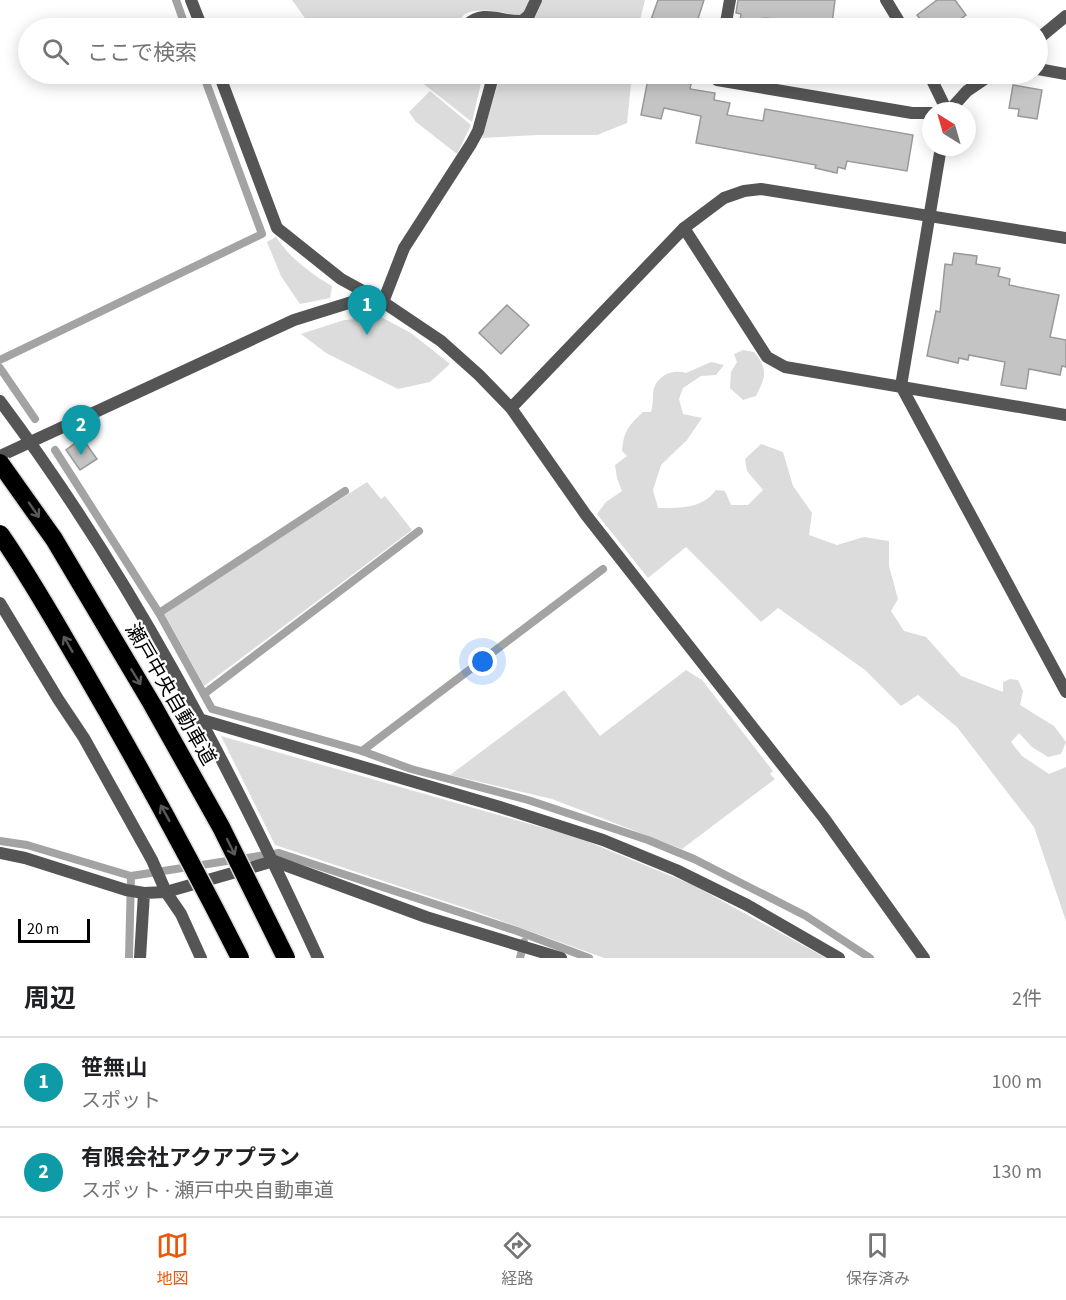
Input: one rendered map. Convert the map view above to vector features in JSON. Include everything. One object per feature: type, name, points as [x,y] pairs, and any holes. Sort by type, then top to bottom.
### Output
[{"type":"highway","name":"瀬戸中央自動車道","points":[[0,463],[54,539],[152,704],[222,827],[286,958]]},
{"type":"highway","points":[[0,534],[114,722],[184,848],[240,958]]},
{"type":"street","points":[[191,0],[198,18]]},
{"type":"street","points":[[526,18],[536,0]]},
{"type":"street","points":[[727,18],[730,0]]},
{"type":"street","points":[[886,0],[897,18]]},
{"type":"street","points":[[476,18],[482,16],[498,18]]},
{"type":"street","points":[[1048,31],[1066,16]]},
{"type":"street","points":[[1048,71],[1066,74]]},
{"type":"street","points":[[223,84],[277,228],[341,279],[383,302],[441,341],[511,408],[586,515],[824,818],[924,958]]},
{"type":"street","points":[[383,302],[404,248],[478,131],[491,84]]},
{"type":"street","points":[[741,84],[922,113]]},
{"type":"street","points":[[934,84],[943,102]]},
{"type":"street","points":[[956,102],[977,84]]},
{"type":"street","points":[[939,156],[901,386],[1066,692]]},
{"type":"street","points":[[511,408],[684,228],[724,198],[744,191],[761,189],[1066,238]]},
{"type":"street","points":[[684,228],[767,357],[776,363],[785,367],[1066,415]]},
{"type":"street","points":[[0,456],[294,320],[371,296]]},
{"type":"street","points":[[0,401],[81,516],[132,600],[199,718],[271,857],[318,958]]},
{"type":"street","points":[[0,603],[84,738],[152,860],[166,892],[181,914],[201,958]]},
{"type":"street","points":[[199,718],[500,807],[603,840],[676,870],[747,905],[839,958]]},
{"type":"street","points":[[0,853],[26,858],[136,892],[166,892],[271,857],[426,917],[561,958]]},
{"type":"street","points":[[136,892],[140,958]]},
{"type":"shaded area","points":[[292,0],[529,0],[527,9],[520,15],[473,11],[462,18],[305,18]]},
{"type":"shaded area","points":[[541,0],[645,0],[640,18],[526,18]]},
{"type":"shaded area","points":[[424,84],[481,84],[472,122]]},
{"type":"shaded area","points":[[498,84],[631,84],[627,123],[597,135],[482,138]]},
{"type":"shaded area","points":[[430,91],[471,125],[457,154],[416,122],[409,112]]},
{"type":"shaded area","points":[[276,237],[301,265],[332,286],[330,298],[300,304],[281,276],[267,242]]},
{"type":"shaded area","points":[[381,317],[411,333],[450,364],[430,382],[398,389],[326,353],[301,334],[344,320]]},
{"type":"shaded area","points":[[743,350],[754,352],[762,363],[764,373],[756,396],[743,400],[730,388],[731,372],[737,362],[734,354]]},
{"type":"shaded area","points":[[711,362],[724,365],[716,375],[701,376],[683,388],[679,399],[683,414],[702,418],[687,440],[661,465],[653,490],[658,508],[697,504],[716,490],[725,491],[731,505],[748,505],[763,490],[747,471],[745,459],[761,444],[783,452],[793,486],[812,513],[809,535],[837,545],[864,537],[889,541],[889,566],[898,599],[891,611],[904,631],[926,637],[961,676],[1003,692],[1003,682],[1010,679],[1018,680],[1023,691],[1020,705],[1054,726],[1066,742],[1061,754],[1048,757],[1032,747],[1019,733],[1011,742],[1022,756],[1049,774],[1066,767],[1066,921],[1034,827],[957,727],[918,695],[901,706],[865,670],[778,608],[761,622],[686,547],[648,578],[597,514],[606,502],[622,491],[615,465],[627,456],[622,451],[624,438],[630,425],[643,412],[651,412],[653,390],[659,379],[667,374],[686,373]]},
{"type":"shaded area","points":[[367,482],[381,499],[385,496],[412,530],[204,686],[164,613]]},
{"type":"shaded area","points":[[686,670],[702,680],[773,771],[770,774],[775,779],[682,849],[552,799],[450,775],[564,690],[600,736]]},
{"type":"shaded area","points":[[221,736],[579,838],[693,885],[826,958],[604,958],[477,912],[275,845]]},
{"type":"building","points":[[658,0],[704,0],[698,18],[652,18]]},
{"type":"building","points":[[738,0],[835,0],[833,18],[740,18],[741,14],[736,13]]},
{"type":"building","points":[[937,0],[955,0],[966,15],[962,18],[920,18],[917,15]]},
{"type":"building","points":[[647,84],[691,84],[690,89],[715,93],[714,100],[730,103],[727,115],[763,121],[765,109],[913,135],[907,171],[847,161],[845,169],[838,167],[837,173],[815,168],[816,165],[696,143],[701,116],[664,108],[661,119],[641,115]]},
{"type":"building","points":[[1013,85],[1042,90],[1037,119],[1018,116],[1019,109],[1009,108]]},
{"type":"building","points":[[954,253],[977,256],[976,264],[1000,268],[998,276],[1010,279],[1009,285],[1059,295],[1050,337],[1066,340],[1066,367],[1062,366],[1060,375],[1029,369],[1026,389],[1001,385],[1005,362],[969,355],[968,360],[959,358],[958,363],[927,356],[936,311],[940,312],[945,264],[952,265]]},
{"type":"building","points":[[507,305],[529,325],[501,354],[479,333]]},
{"type":"building","points":[[82,438],[97,459],[80,470],[66,450]]},
{"type":"waterway","points":[[176,0],[182,18]]},
{"type":"waterway","points":[[0,360],[262,234],[207,84]]},
{"type":"waterway","points":[[0,368],[35,419]]},
{"type":"waterway","points":[[55,450],[159,613],[212,709],[362,751],[411,769],[528,800],[648,840],[694,859],[806,916],[870,958]]},
{"type":"waterway","points":[[159,613],[345,491]]},
{"type":"waterway","points":[[204,694],[419,531]]},
{"type":"waterway","points":[[362,751],[603,569]]},
{"type":"waterway","points":[[0,841],[27,845],[131,876],[279,853],[517,931],[589,958]]},
{"type":"waterway","points":[[129,958],[131,876]]},
{"type":"waterway","points":[[520,958],[524,942]]},
{"type":"place","name":"笹無山","points":[[367,335]]},
{"type":"place","name":"有限会社アクアプラン","points":[[81,455]]}]
